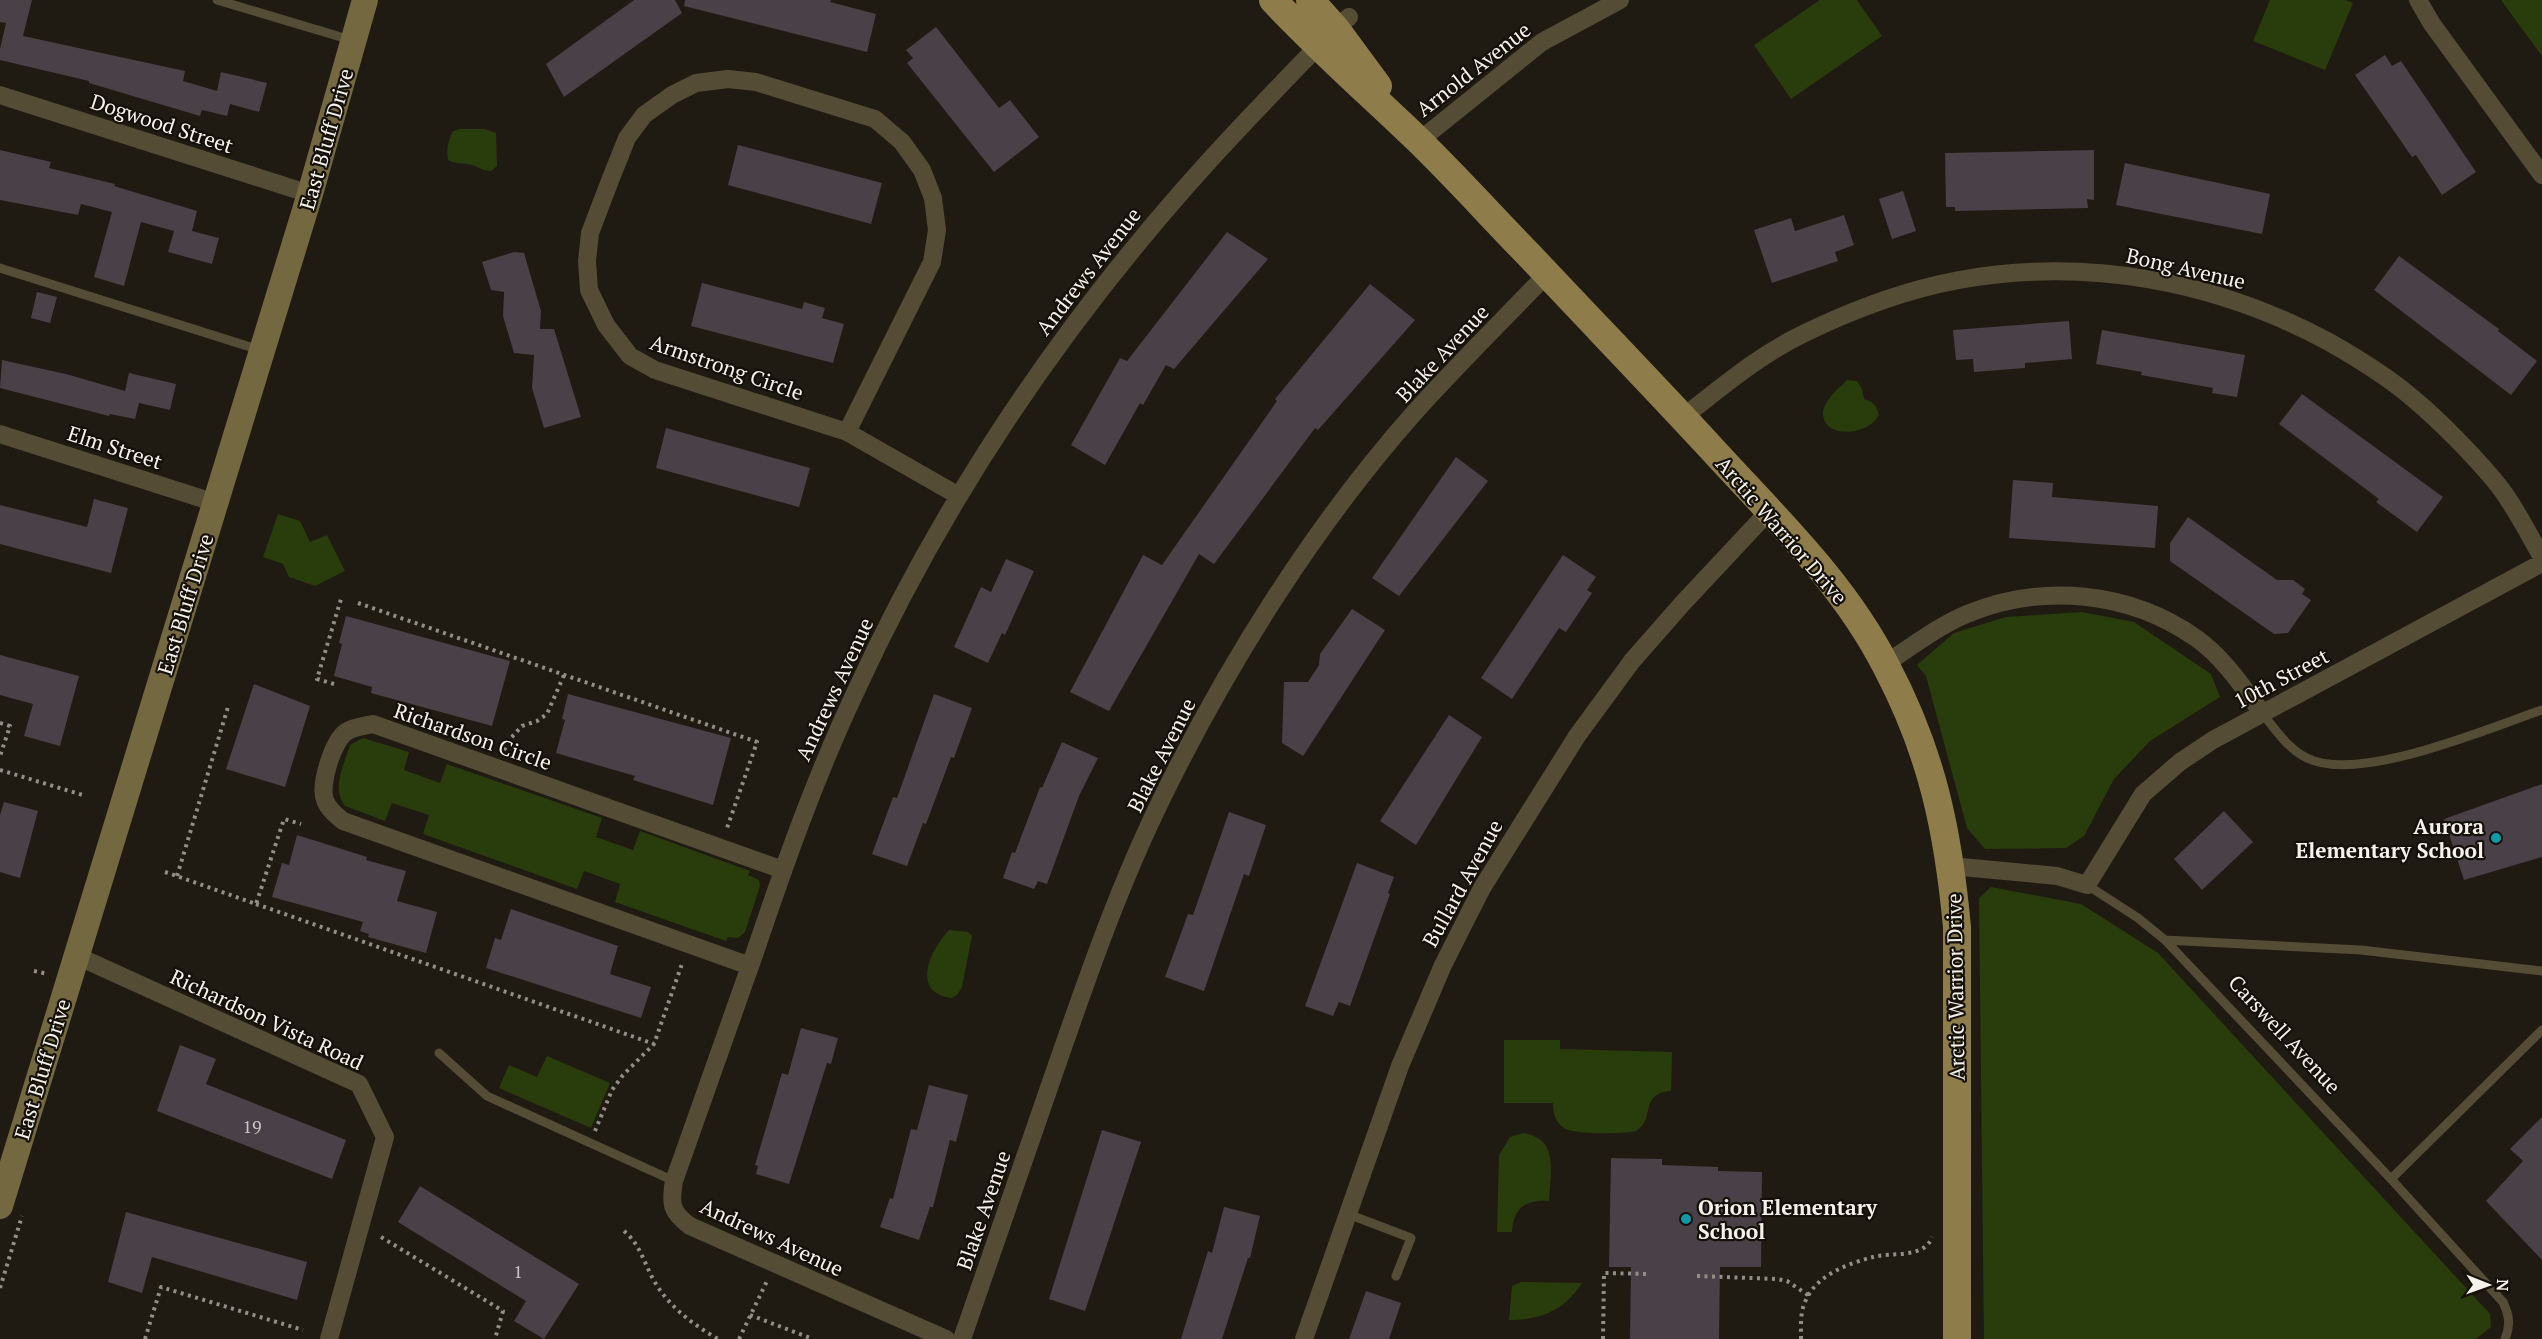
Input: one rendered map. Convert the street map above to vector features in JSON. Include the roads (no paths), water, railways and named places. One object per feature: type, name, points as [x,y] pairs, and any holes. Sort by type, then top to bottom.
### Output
[{"type":"main road","name":"Arctic Warrior Drive","points":[[1273,0],[1334,31]]},
{"type":"main road","name":"Arctic Warrior Drive","points":[[1310,0],[1419,141],[1683,417],[1832,584],[1885,664],[1909,713],[1928,763],[1942,814],[1951,866],[1957,927],[1957,1339]]},
{"type":"street","name":"East Bluff Drive","points":[[0,1206],[310,194],[365,0]]},
{"type":"street","name":"Arnold Avenue","points":[[1419,141],[1542,42],[1620,0]]},
{"type":"street","points":[[2418,0],[2432,24],[2542,175]]},
{"type":"street","name":"Andrews Avenue","points":[[945,1339],[690,1227],[676,1216],[671,1199],[674,1181],[783,870],[820,773],[855,692],[921,561],[959,496],[1047,362],[1106,282],[1203,166],[1334,31]]},
{"type":"street","name":"Armstrong Circle","points":[[847,432],[932,262],[937,230],[933,198],[922,170],[902,142],[875,119],[756,82],[728,79],[696,83],[672,95],[644,115],[627,138],[590,233],[587,261],[589,290],[606,325],[630,356],[655,370],[847,432],[959,496]]},
{"type":"street","name":"Dogwood Street","points":[[0,95],[310,194]]},
{"type":"street","name":"Bong Avenue","points":[[1683,417],[1744,370],[1800,335],[1882,300],[1959,280],[2048,270],[2133,275],[2220,295],[2293,323],[2358,359],[2416,401],[2495,482],[2542,557]]},
{"type":"street","name":"Blake Avenue","points":[[962,1339],[1099,944],[1131,864],[1199,726],[1275,600],[1338,508],[1414,414],[1547,274]]},
{"type":"street","name":"Elm Street","points":[[0,434],[216,503]]},
{"type":"street","name":"Bullard Avenue","points":[[1304,1339],[1400,1066],[1443,965],[1500,858],[1577,736],[1632,661],[1769,511]]},
{"type":"street","name":"10th Street","points":[[2087,885],[2143,794],[2188,756],[2262,713],[2542,563]]},
{"type":"street","points":[[1885,664],[1965,615],[1996,603],[2031,595],[2065,594],[2099,598],[2133,606],[2197,638],[2221,660],[2262,713]]},
{"type":"street","name":"Richardson Circle","points":[[750,966],[343,821],[333,813],[325,801],[322,787],[337,741],[347,731],[373,724],[783,870]]},
{"type":"street","name":"Carswell Avenue","points":[[1951,866],[2057,876],[2087,885]]},
{"type":"street","name":"Richardson Vista Road","points":[[77,956],[359,1084],[385,1137],[329,1339]]},
{"type":"lane","points":[[217,0],[353,41]]},
{"type":"lane","points":[[0,268],[262,351]]},
{"type":"lane","points":[[2262,713],[2286,743],[2307,758],[2326,764],[2352,766],[2381,762],[2417,752],[2542,710]]},
{"type":"lane","name":"Carswell Avenue","points":[[2087,885],[2138,918],[2165,940],[2391,1179],[2503,1302],[2508,1314],[2509,1329],[2505,1339]]},
{"type":"lane","points":[[2165,940],[2361,951],[2542,971]]},
{"type":"lane","points":[[2391,1179],[2542,1030]]},
{"type":"lane","points":[[439,1053],[487,1096],[674,1181]]},
{"type":"lane","points":[[1348,1214],[1411,1238],[1396,1276]]},
{"type":"place","name":"Aurora Elementary School","points":[[2496,838]]},
{"type":"place","name":"Orion Elementary School","points":[[1686,1219]]}]
